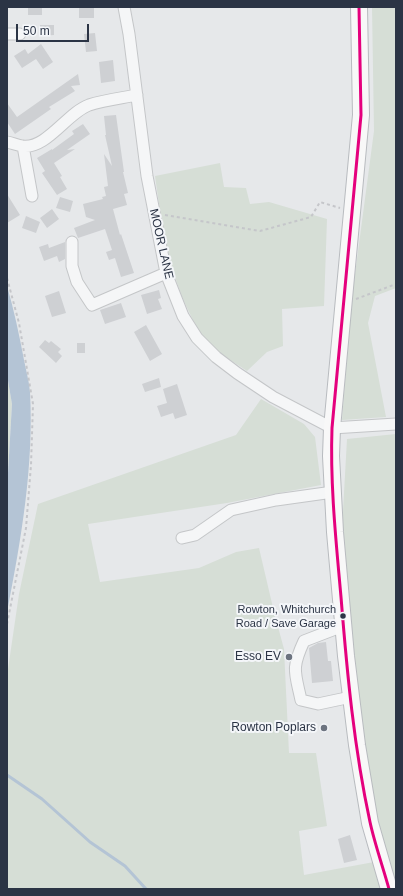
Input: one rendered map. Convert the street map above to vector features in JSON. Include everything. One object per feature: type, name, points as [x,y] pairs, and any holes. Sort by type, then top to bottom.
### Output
[{"type":"highway","points":[[359,7],[361,115],[332,428],[331,456],[343,626],[357,745],[370,823],[389,889]]},
{"type":"street","name":"MOOR LANE","points":[[124,7],[129,34],[147,176],[154,213],[166,274],[183,316],[197,338],[216,357],[237,373],[274,398],[332,428]]},
{"type":"street","points":[[7,34],[20,34]]},
{"type":"street","points":[[7,142],[23,146],[34,144],[44,140],[75,114],[89,106],[137,95]]},
{"type":"street","points":[[23,146],[32,196]]},
{"type":"street","points":[[72,242],[72,266],[77,282],[92,305],[166,274]]},
{"type":"street","points":[[332,428],[396,424]]},
{"type":"street","points":[[182,538],[195,534],[231,510],[276,500],[333,492]]},
{"type":"street","points":[[343,626],[304,641],[296,658],[294,670],[301,700],[318,704],[351,697]]},
{"type":"path","points":[[154,213],[260,231],[311,217],[320,202],[352,212]]},
{"type":"path","points":[[7,278],[20,323],[33,404],[31,464],[26,528],[7,624]]},
{"type":"path","points":[[343,303],[396,284]]},
{"type":"shaded area","points":[[372,7],[396,7],[396,288],[375,296],[368,323],[386,417],[342,420],[351,304],[374,131]]},
{"type":"shaded area","points":[[220,163],[224,187],[246,188],[250,204],[269,202],[327,219],[324,306],[282,309],[283,346],[267,352],[247,371],[218,351],[203,338],[190,314],[182,297],[171,263],[163,229],[155,176]]},
{"type":"shaded area","points":[[7,375],[12,404],[7,490]]},
{"type":"shaded area","points":[[261,399],[304,424],[315,437],[321,485],[227,503],[88,524],[100,582],[199,568],[236,552],[259,548],[284,649],[289,753],[316,753],[327,826],[299,831],[304,875],[374,862],[382,889],[7,889],[7,676],[19,594],[38,504],[236,435]]},
{"type":"shaded area","points":[[396,434],[396,879],[394,879],[379,826],[367,771],[353,650],[342,529],[347,439]]},
{"type":"water","points":[[7,286],[29,384],[31,420],[25,503],[7,612],[7,490],[12,404],[7,375]]},
{"type":"building","points":[[28,7],[42,7],[42,15],[28,15]]},
{"type":"building","points":[[79,7],[94,7],[94,18],[79,18]]},
{"type":"building","points":[[40,25],[54,25],[54,35],[40,36]]},
{"type":"building","points":[[95,33],[97,51],[86,52],[84,34]]},
{"type":"building","points":[[41,44],[53,62],[43,69],[36,59],[22,68],[14,56],[25,49],[28,54]]},
{"type":"building","points":[[113,60],[115,81],[101,83],[99,62]]},
{"type":"building","points":[[78,74],[80,85],[71,86],[75,91],[49,107],[51,109],[15,134],[7,122],[7,103],[17,117]]},
{"type":"building","points":[[116,115],[123,172],[128,193],[124,194],[127,205],[113,209],[120,235],[121,234],[134,273],[121,277],[115,258],[109,260],[106,252],[112,250],[105,229],[78,238],[74,228],[95,220],[86,217],[83,204],[103,199],[102,197],[106,196],[104,187],[108,186],[104,154],[112,166],[105,135],[104,116]]},
{"type":"building","points":[[83,124],[90,134],[67,150],[75,149],[54,163],[62,176],[60,177],[67,189],[57,195],[42,173],[45,171],[37,158],[52,150],[74,134],[72,131]]},
{"type":"building","points":[[7,194],[20,215],[7,223]]},
{"type":"building","points":[[60,197],[73,201],[70,212],[56,208]]},
{"type":"building","points":[[52,209],[59,219],[47,228],[40,218]]},
{"type":"building","points":[[26,216],[40,222],[36,233],[22,228]]},
{"type":"building","points":[[65,242],[65,259],[59,262],[57,256],[44,261],[39,247],[48,244],[49,248]]},
{"type":"building","points":[[159,290],[161,298],[158,299],[162,309],[147,314],[141,295]]},
{"type":"building","points":[[59,291],[66,313],[52,317],[45,296]]},
{"type":"building","points":[[121,303],[126,317],[105,324],[100,310]]},
{"type":"building","points":[[146,325],[162,354],[150,361],[134,332]]},
{"type":"building","points":[[45,340],[49,343],[51,341],[61,349],[58,352],[62,356],[56,363],[39,347]]},
{"type":"building","points":[[77,343],[85,343],[85,353],[77,353]]},
{"type":"building","points":[[159,378],[161,387],[145,392],[142,384]]},
{"type":"building","points":[[177,384],[187,415],[175,419],[173,413],[161,417],[157,406],[167,403],[163,389]]},
{"type":"building","points":[[326,642],[328,661],[331,661],[333,681],[312,683],[309,648],[318,643]]},
{"type":"building","points":[[350,835],[357,860],[344,863],[338,839]]},
{"type":"waterway","points":[[7,775],[42,799],[90,842],[125,866],[146,889]]},
{"type":"transit line","points":[[359,7],[361,115],[332,428],[332,470],[335,534],[355,738],[370,822],[389,889]]},
{"type":"place","name":"Rowton, Whitchurch Road / Save Garage","points":[[343,616]]},
{"type":"place","name":"Esso EV","points":[[289,657]]},
{"type":"place","name":"Rowton Poplars","points":[[324,728]]}]
